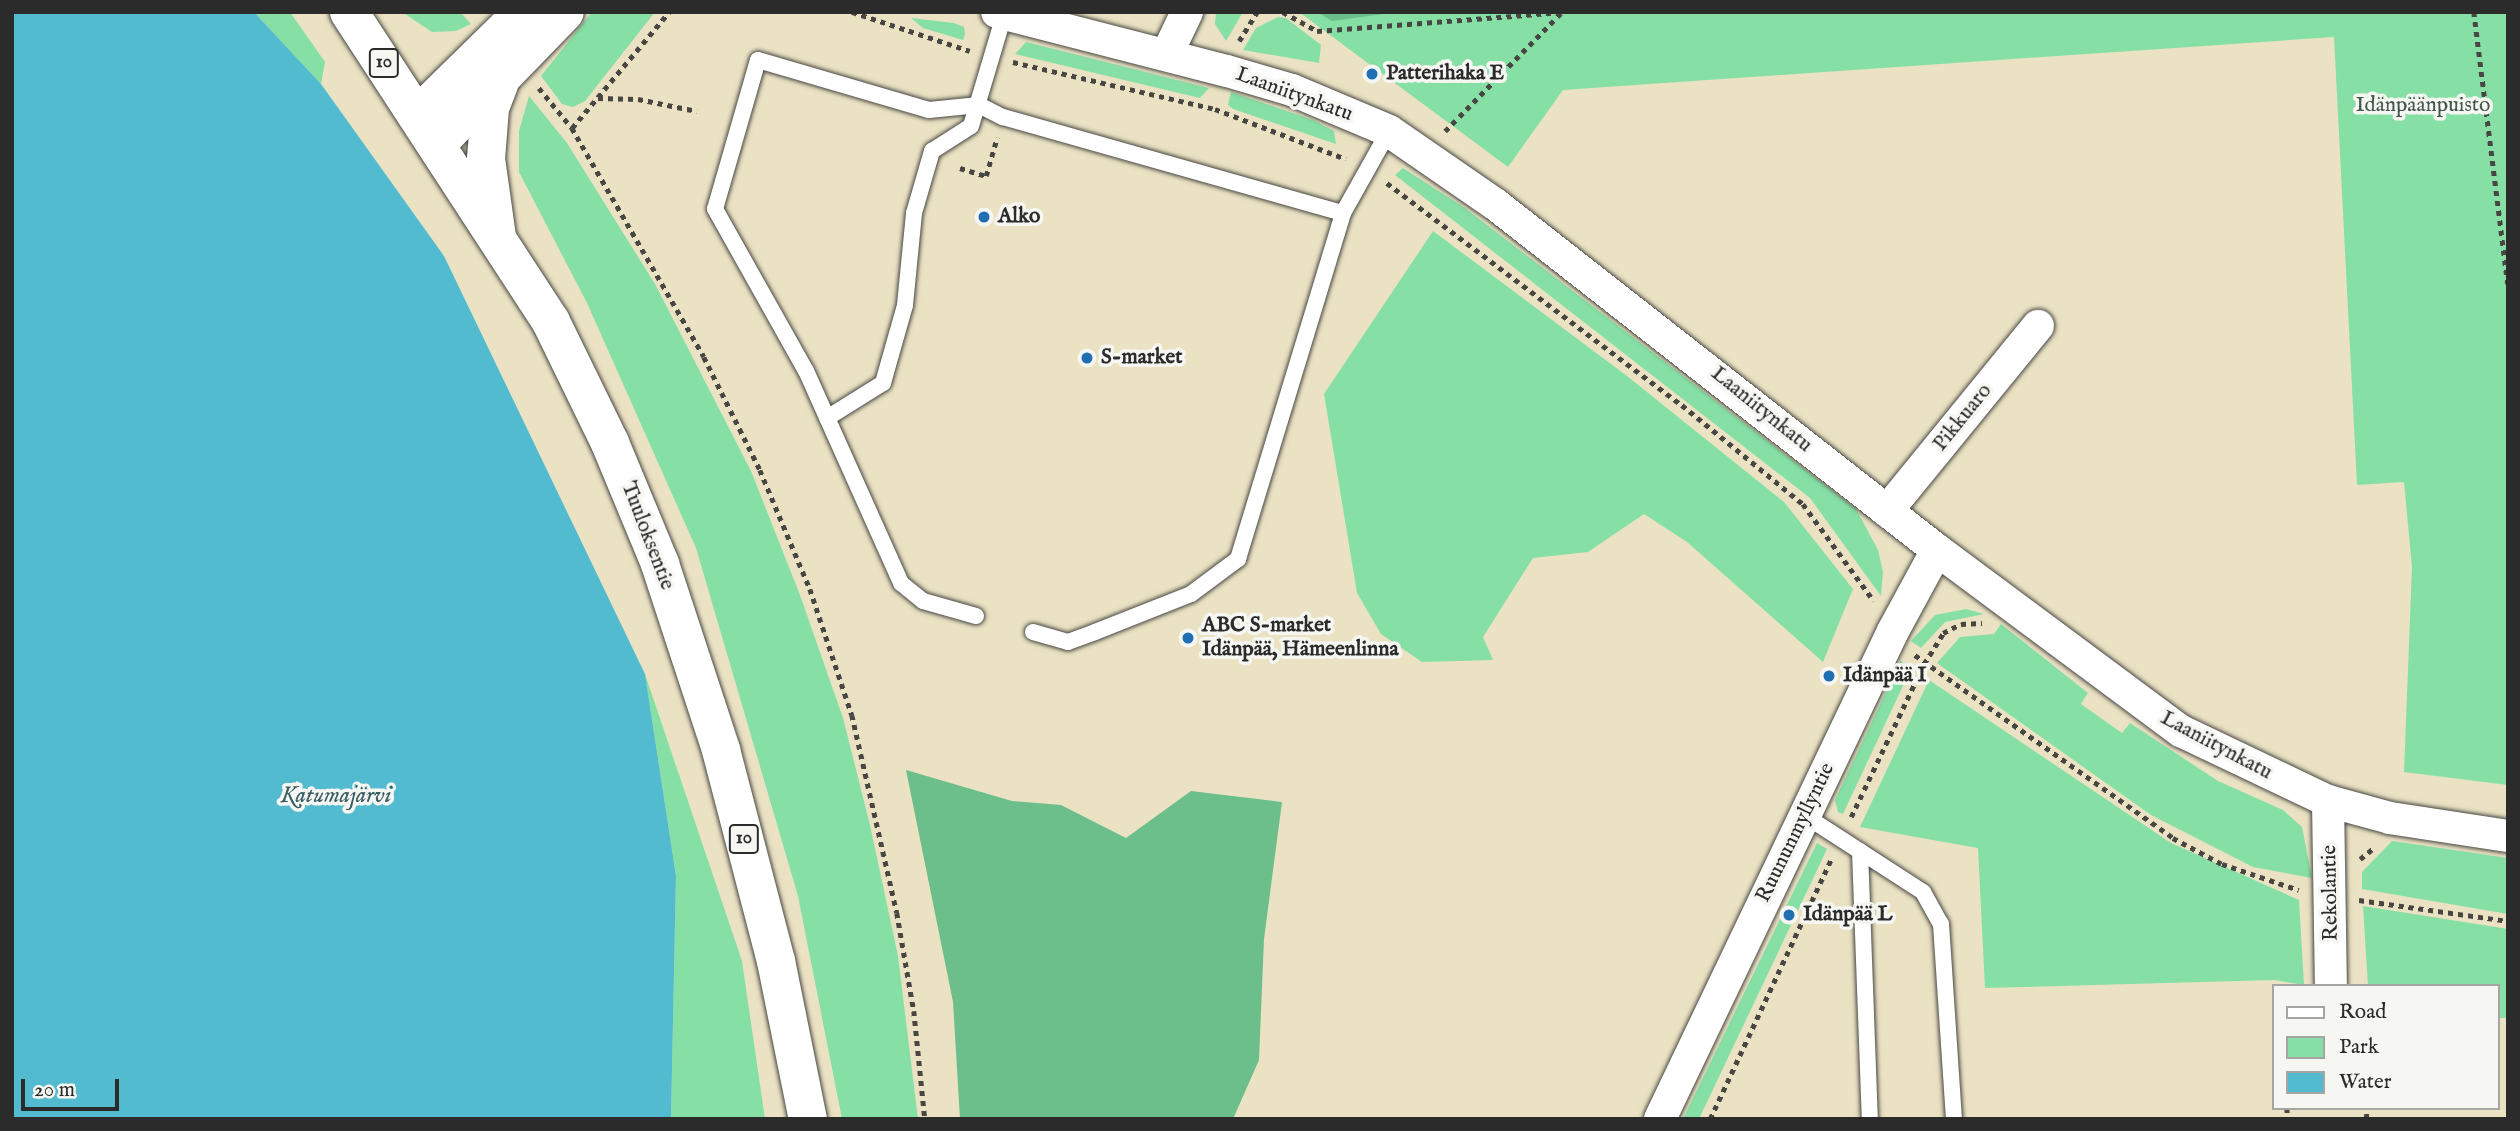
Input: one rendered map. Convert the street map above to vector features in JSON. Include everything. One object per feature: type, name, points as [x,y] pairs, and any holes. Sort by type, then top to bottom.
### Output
[{"type":"main road","name":"Tuuloksentie","points":[[349,12],[428,128],[551,322],[610,443],[660,564],[720,750],[776,961],[808,1119]]},
{"type":"main road","points":[[428,128],[523,12]]},
{"type":"main road","points":[[428,128],[500,82],[565,12]]},
{"type":"main road","points":[[497,237],[486,159],[490,108],[500,82]]},
{"type":"street","points":[[1167,54],[1187,12]]},
{"type":"street","name":"Laaniitynkatu","points":[[1011,15],[1167,54],[1292,90],[1389,131],[1495,204],[1654,325],[1937,550],[2181,731],[2328,801],[2390,818],[2508,836]]},
{"type":"street","name":"Pikkuaro","points":[[1887,511],[2038,326]]},
{"type":"street","name":"Ruununmyllyntie","points":[[1660,1119],[1893,631],[1937,550]]},
{"type":"street","name":"Rekolantie","points":[[2328,801],[2332,896],[2331,984]]},
{"type":"lane","points":[[827,418],[883,383],[905,305],[914,213],[932,151],[971,126],[993,57],[1011,15]]},
{"type":"lane","points":[[976,616],[923,601],[901,583],[806,371],[715,209],[758,60],[929,110],[979,105],[1003,117],[1343,213]]},
{"type":"lane","points":[[1033,632],[1068,642],[1191,594],[1238,559],[1343,213],[1389,131]]},
{"type":"lane","points":[[1804,815],[1923,892],[1941,924],[1954,1119]]},
{"type":"lane","points":[[1860,851],[1870,1119]]},
{"type":"path","points":[[669,12],[572,128],[663,282],[760,470],[810,589],[852,715],[901,938],[925,1119]]},
{"type":"path","points":[[852,12],[993,57],[1215,109],[1304,139],[1367,170],[1682,405],[1802,504],[1849,564],[1893,631],[1923,664],[2173,838],[2272,883],[2332,896],[2508,921]]},
{"type":"path","points":[[1283,12],[1317,30],[1562,12]]},
{"type":"path","points":[[1445,131],[1562,12]]},
{"type":"path","points":[[2474,12],[2508,284]]},
{"type":"path","points":[[597,98],[639,100],[697,111]]},
{"type":"green space","points":[[254,12],[290,12],[325,62],[321,84]]},
{"type":"green space","points":[[402,12],[460,12],[471,24],[456,31],[432,32]]},
{"type":"green space","points":[[592,12],[655,12],[585,101],[573,107],[562,104],[541,76]]},
{"type":"green space","points":[[1216,12],[1243,12],[1226,41],[1215,24]]},
{"type":"green space","name":"Idänpäänpuisto","points":[[1299,12],[2508,12],[2508,785],[2404,772],[2412,567],[2404,482],[2357,485],[2334,37],[1563,90],[1508,167]]},
{"type":"green space","points":[[1317,12],[1399,12],[1332,21]]},
{"type":"green space","points":[[1278,17],[1286,18],[1321,45],[1319,63],[1243,50],[1256,28]]},
{"type":"green space","points":[[911,18],[954,23],[964,27],[963,40],[923,28]]},
{"type":"green space","points":[[1026,42],[1209,88],[1200,98],[1015,54]]},
{"type":"green space","points":[[1231,92],[1313,120],[1334,131],[1336,144],[1233,109],[1228,105]]},
{"type":"green space","points":[[529,96],[567,143],[655,284],[751,471],[800,595],[843,718],[870,825],[898,956],[918,1119],[842,1119],[798,896],[696,548],[587,303],[519,172],[519,131]]},
{"type":"green space","points":[[1403,168],[1465,208],[1856,509],[1878,550],[1883,572],[1881,596],[1810,498],[1395,175]]},
{"type":"green space","points":[[1433,231],[1627,376],[1784,502],[1853,589],[1823,662],[1687,542],[1644,514],[1588,552],[1533,558],[1483,637],[1493,660],[1422,662],[1381,634],[1357,593],[1324,394]]},
{"type":"green space","points":[[1966,609],[1984,614],[1945,622],[1921,648],[1911,641],[1935,615]]},
{"type":"green space","points":[[2001,624],[2088,693],[2081,704],[2122,733],[2130,723],[2218,781],[2283,810],[2302,827],[2312,878],[2253,867],[2151,815],[1937,663],[1960,637],[1994,634]]},
{"type":"green space","points":[[1901,660],[1909,673],[1843,814],[1838,812],[1835,800]]},
{"type":"green space","points":[[645,674],[742,961],[765,1119],[671,1119],[676,876]]},
{"type":"green space","points":[[1929,680],[2171,843],[2299,900],[2304,984],[2274,980],[1985,988],[1978,848],[1860,827]]},
{"type":"green space","points":[[906,770],[1012,801],[1061,805],[1126,838],[1191,791],[1282,802],[1264,939],[1259,1060],[1233,1119],[960,1119],[953,1002]]},
{"type":"green space","points":[[2392,841],[2508,858],[2508,914],[2362,889],[2362,872]]},
{"type":"green space","points":[[1817,843],[1827,849],[1699,1119],[1683,1119]]},
{"type":"green space","points":[[2363,906],[2508,929],[2508,1018],[2499,1018],[2499,984],[2368,984]]},
{"type":"water","name":"Katumajärvi","points":[[12,12],[254,12],[321,84],[444,256],[645,674],[676,876],[671,1119],[12,1119]]},
{"type":"place","name":"Patterihaka E","points":[[1372,74]]},
{"type":"place","name":"Alko","points":[[984,217]]},
{"type":"place","name":"S-market","points":[[1087,358]]},
{"type":"place","name":"ABC S-market Idänpää, Hämeenlinna","points":[[1188,638]]},
{"type":"place","name":"Idänpää I","points":[[1829,676]]},
{"type":"place","name":"Idänpää L","points":[[1789,915]]}]
